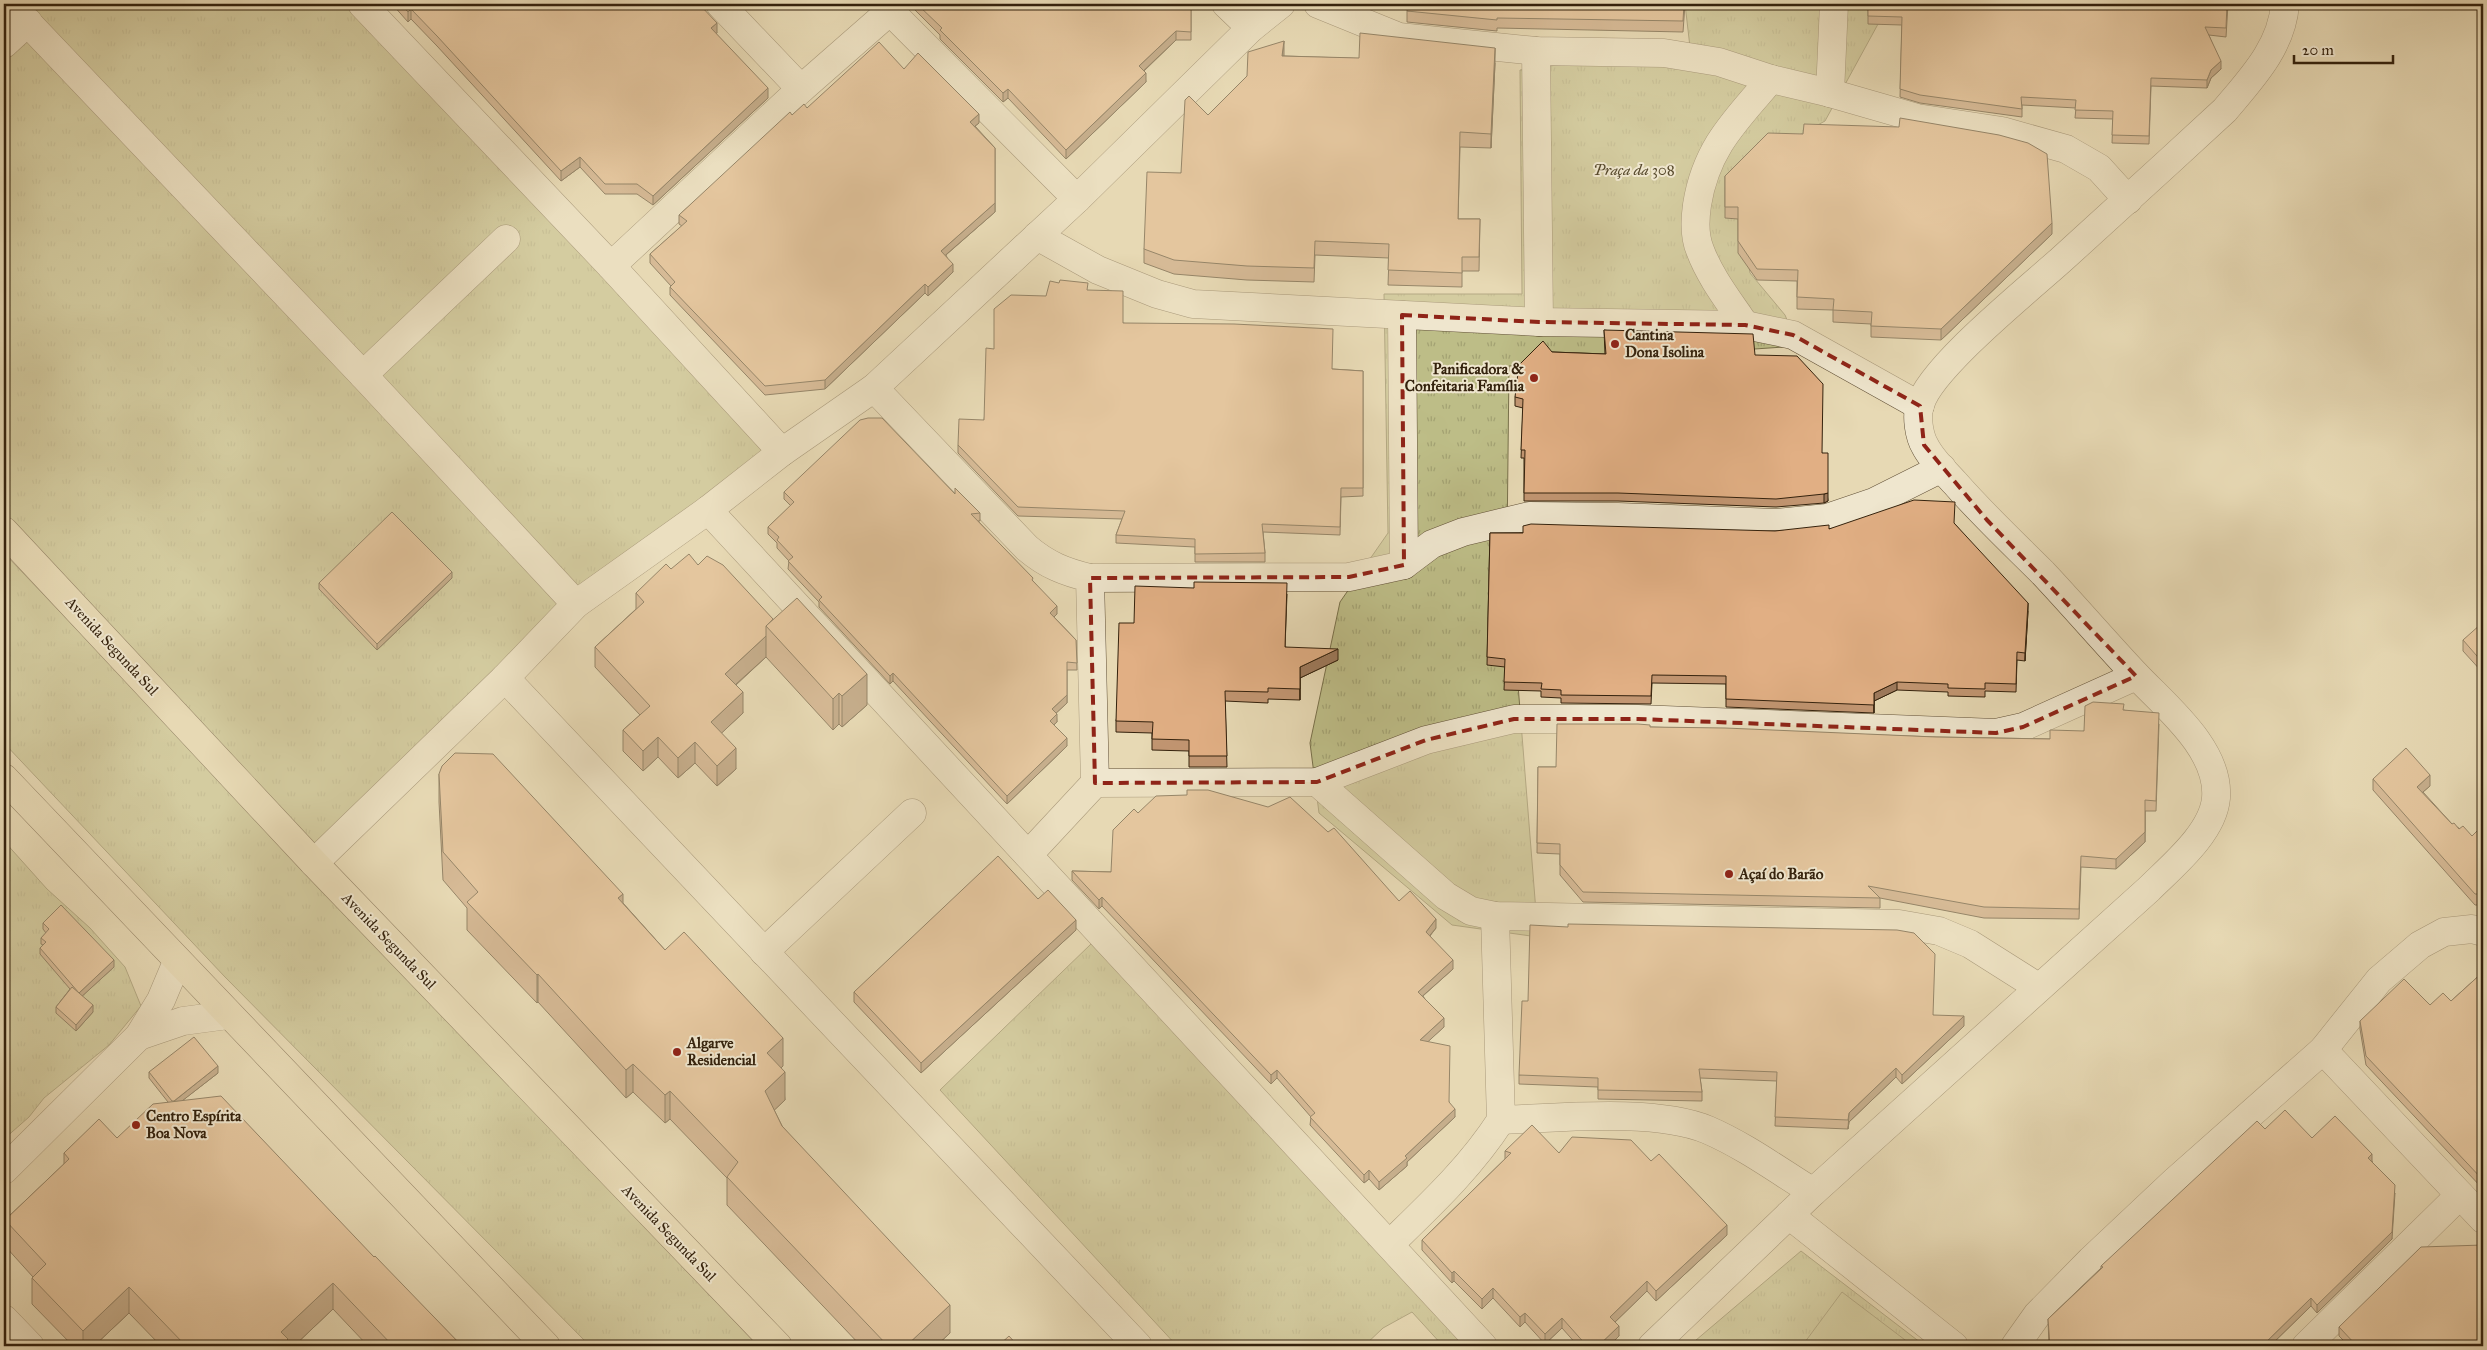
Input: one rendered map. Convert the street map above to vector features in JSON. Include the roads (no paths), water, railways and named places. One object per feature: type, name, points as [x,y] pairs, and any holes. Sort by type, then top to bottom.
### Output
[{"type":"main road","name":"Avenida Segunda Sul","points":[[4,531],[314,862],[778,1346]]},
{"type":"main road","points":[[4,778],[228,1015],[546,1346]]},
{"type":"street","points":[[362,4],[611,266],[782,452]]},
{"type":"street","points":[[720,4],[801,89]]},
{"type":"street","points":[[1226,4],[1251,28]]},
{"type":"street","points":[[314,862],[505,678],[576,604],[708,510],[782,452],[874,388],[1077,199],[1251,28],[1281,4]]},
{"type":"street","points":[[1318,4],[1399,37],[1536,51],[1664,52],[1719,62],[1770,79],[1830,93],[1917,118],[2002,131],[2066,149],[2099,168],[2128,200]]},
{"type":"street","points":[[1830,93],[1834,4]]},
{"type":"street","points":[[1652,1346],[1813,1192],[2038,987],[2149,890],[2192,845],[2208,823],[2216,798],[2211,770],[2193,734],[2136,676],[2043,573],[1987,520],[1942,468],[1924,445],[1919,426],[1920,406],[1935,377],[1991,323],[2225,110],[2252,78],[2277,41],[2285,4]]},
{"type":"street","points":[[611,266],[887,7],[1077,199]]},
{"type":"street","points":[[4,44],[19,13],[363,375],[576,604]]},
{"type":"street","points":[[1536,51],[1539,322]]},
{"type":"street","points":[[1745,325],[1713,276],[1699,248],[1695,220],[1700,186],[1708,162],[1726,131],[1770,79]]},
{"type":"street","points":[[1037,236],[1098,270],[1157,294],[1193,304],[1539,322],[1745,325],[1793,335],[1920,406]]},
{"type":"street","points":[[363,375],[506,239]]},
{"type":"street","points":[[1402,315],[1404,565]]},
{"type":"street","points":[[874,388],[1027,548],[1043,562],[1061,571],[1090,578],[1349,577],[1404,565],[1432,544],[1456,535],[1529,516],[1776,523],[1827,518],[1874,502],[1942,468]]},
{"type":"street","points":[[708,510],[1483,1346]]},
{"type":"street","points":[[1028,855],[1095,782],[1090,578]]},
{"type":"street","points":[[1095,782],[1317,782],[1426,740],[1514,719],[1638,719],[1996,733],[2024,727],[2136,676]]},
{"type":"street","points":[[505,678],[1138,1346]]},
{"type":"street","points":[[1317,782],[1446,896],[1471,911],[1495,916],[1899,924],[1939,931],[1970,944],[2038,987]]},
{"type":"street","points":[[764,952],[912,813]]},
{"type":"street","points":[[1390,1244],[1455,1180],[1482,1149],[1501,1120],[1495,916]]},
{"type":"street","points":[[2015,1346],[2037,1315],[2091,1260],[2175,1181],[2323,1050],[2379,980],[2420,945],[2444,932],[2472,929],[2483,932]]},
{"type":"street","points":[[4,1170],[139,1036],[161,1000],[178,962]]},
{"type":"street","points":[[139,1036],[183,1021],[228,1015]]},
{"type":"street","points":[[2323,1050],[2483,1219]]},
{"type":"street","points":[[1501,1120],[1600,1116],[1681,1123],[1707,1130],[1747,1150],[1813,1192]]},
{"type":"street","points":[[2306,1346],[2460,1195]]},
{"type":"street","points":[[1790,1215],[1954,1346]]},
{"type":"street","points":[[4,1319],[30,1346]]},
{"type":"place","name":"Cantina Dona Isolina","points":[[1615,344]]},
{"type":"place","name":"Panificadora & Confeitaria Família","points":[[1534,378]]},
{"type":"place","name":"Açaí do Barão","points":[[1729,874]]},
{"type":"place","name":"Algarve Residencial","points":[[677,1052]]},
{"type":"place","name":"Centro Espírita Boa Nova","points":[[136,1125]]},
{"type":"park label","name":"Praça da 308","points":[[1634,170]]}]
